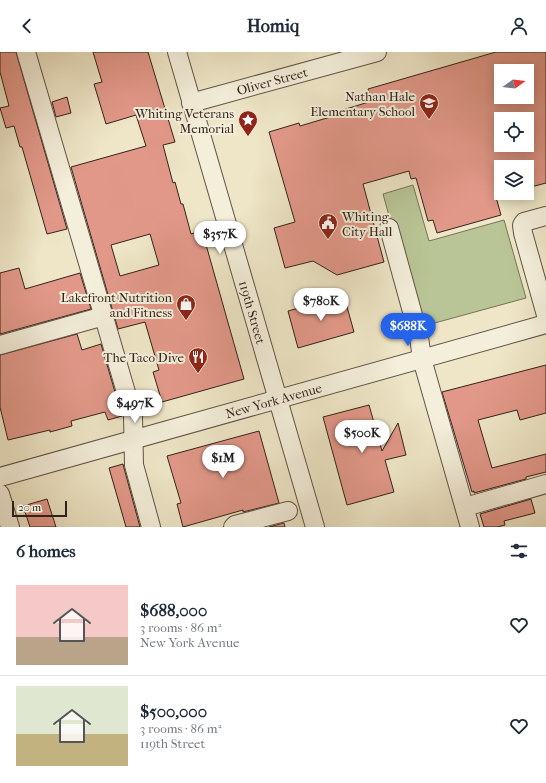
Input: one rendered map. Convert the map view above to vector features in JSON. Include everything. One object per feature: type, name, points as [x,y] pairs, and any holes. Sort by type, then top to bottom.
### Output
[{"type":"street","points":[[26,52],[133,416],[134,464],[152,527]]},
{"type":"street","name":"119th Street","points":[[177,52],[315,527]]},
{"type":"street","name":"Oliver Street","points":[[191,103],[319,60],[377,52]]},
{"type":"street","points":[[546,216],[524,222],[522,225],[546,315]]},
{"type":"street","points":[[389,228],[418,337],[422,359],[470,527]]},
{"type":"street","points":[[0,345],[104,316]]},
{"type":"street","name":"New York Avenue","points":[[0,477],[546,324]]},
{"type":"street","points":[[465,507],[546,484]]},
{"type":"street","points":[[0,494],[10,527]]},
{"type":"street","points":[[233,527],[235,525],[288,511]]},
{"type":"green space","points":[[413,185],[429,241],[504,220],[526,298],[420,327],[383,194]]},
{"type":"building","points":[[0,52],[16,52],[67,229],[47,234],[22,147],[20,147],[14,126],[6,128],[0,108],[9,106],[0,72]]},
{"type":"building","points":[[93,52],[148,52],[175,142],[163,145],[173,183],[175,182],[181,204],[183,204],[191,234],[194,233],[195,236],[203,234],[244,379],[162,402],[153,372],[159,370],[145,322],[118,329],[71,167],[146,146],[136,115],[106,124],[94,84],[102,82]],"holes":[[[150,234],[159,265],[120,276],[111,245]]]},
{"type":"building","points":[[496,52],[546,52],[546,183],[534,186],[534,160],[494,160],[494,200],[497,200],[501,215],[437,233],[433,220],[428,221],[416,178],[411,179],[409,171],[363,184],[384,262],[337,275],[313,261],[285,268],[274,228],[295,222],[269,132],[299,123],[300,126],[337,115],[336,112],[372,101],[368,89]]},
{"type":"building","points":[[67,97],[71,113],[56,117],[52,102]]},
{"type":"building","points":[[19,268],[25,289],[80,273],[91,309],[0,334],[0,273]]},
{"type":"building","points":[[344,296],[354,332],[298,348],[288,311]]},
{"type":"building","points":[[77,334],[82,350],[101,344],[122,416],[108,420],[105,412],[71,421],[72,426],[8,440],[0,407],[0,355]]},
{"type":"building","points":[[546,365],[546,413],[520,420],[517,410],[478,420],[492,468],[546,454],[546,472],[526,477],[526,479],[474,493],[474,491],[472,492],[442,392]]},
{"type":"building","points":[[369,405],[382,451],[398,423],[406,455],[385,460],[394,492],[347,505],[323,417]]},
{"type":"building","points":[[259,431],[279,503],[243,512],[243,510],[183,527],[177,504],[181,503],[167,456]]},
{"type":"building","points":[[123,464],[140,527],[126,527],[109,468]]},
{"type":"building","points":[[47,499],[56,527],[30,527],[23,506]]},
{"type":"building","points":[[531,499],[535,513],[504,521],[505,525],[497,527],[484,527],[480,514]]},
{"type":"building","points":[[284,523],[285,527],[269,527]]},
{"type":"place","name":"Nathan Hale Elementary School","points":[[429,120]]},
{"type":"place","name":"Whiting Veterans Memorial","points":[[248,137]]},
{"type":"place","name":"Whiting City Hall","points":[[328,240]]},
{"type":"place","name":"Lakefront Nutrition and Fitness","points":[[186,321]]},
{"type":"place","name":"The Taco Dive","points":[[198,374]]}]
